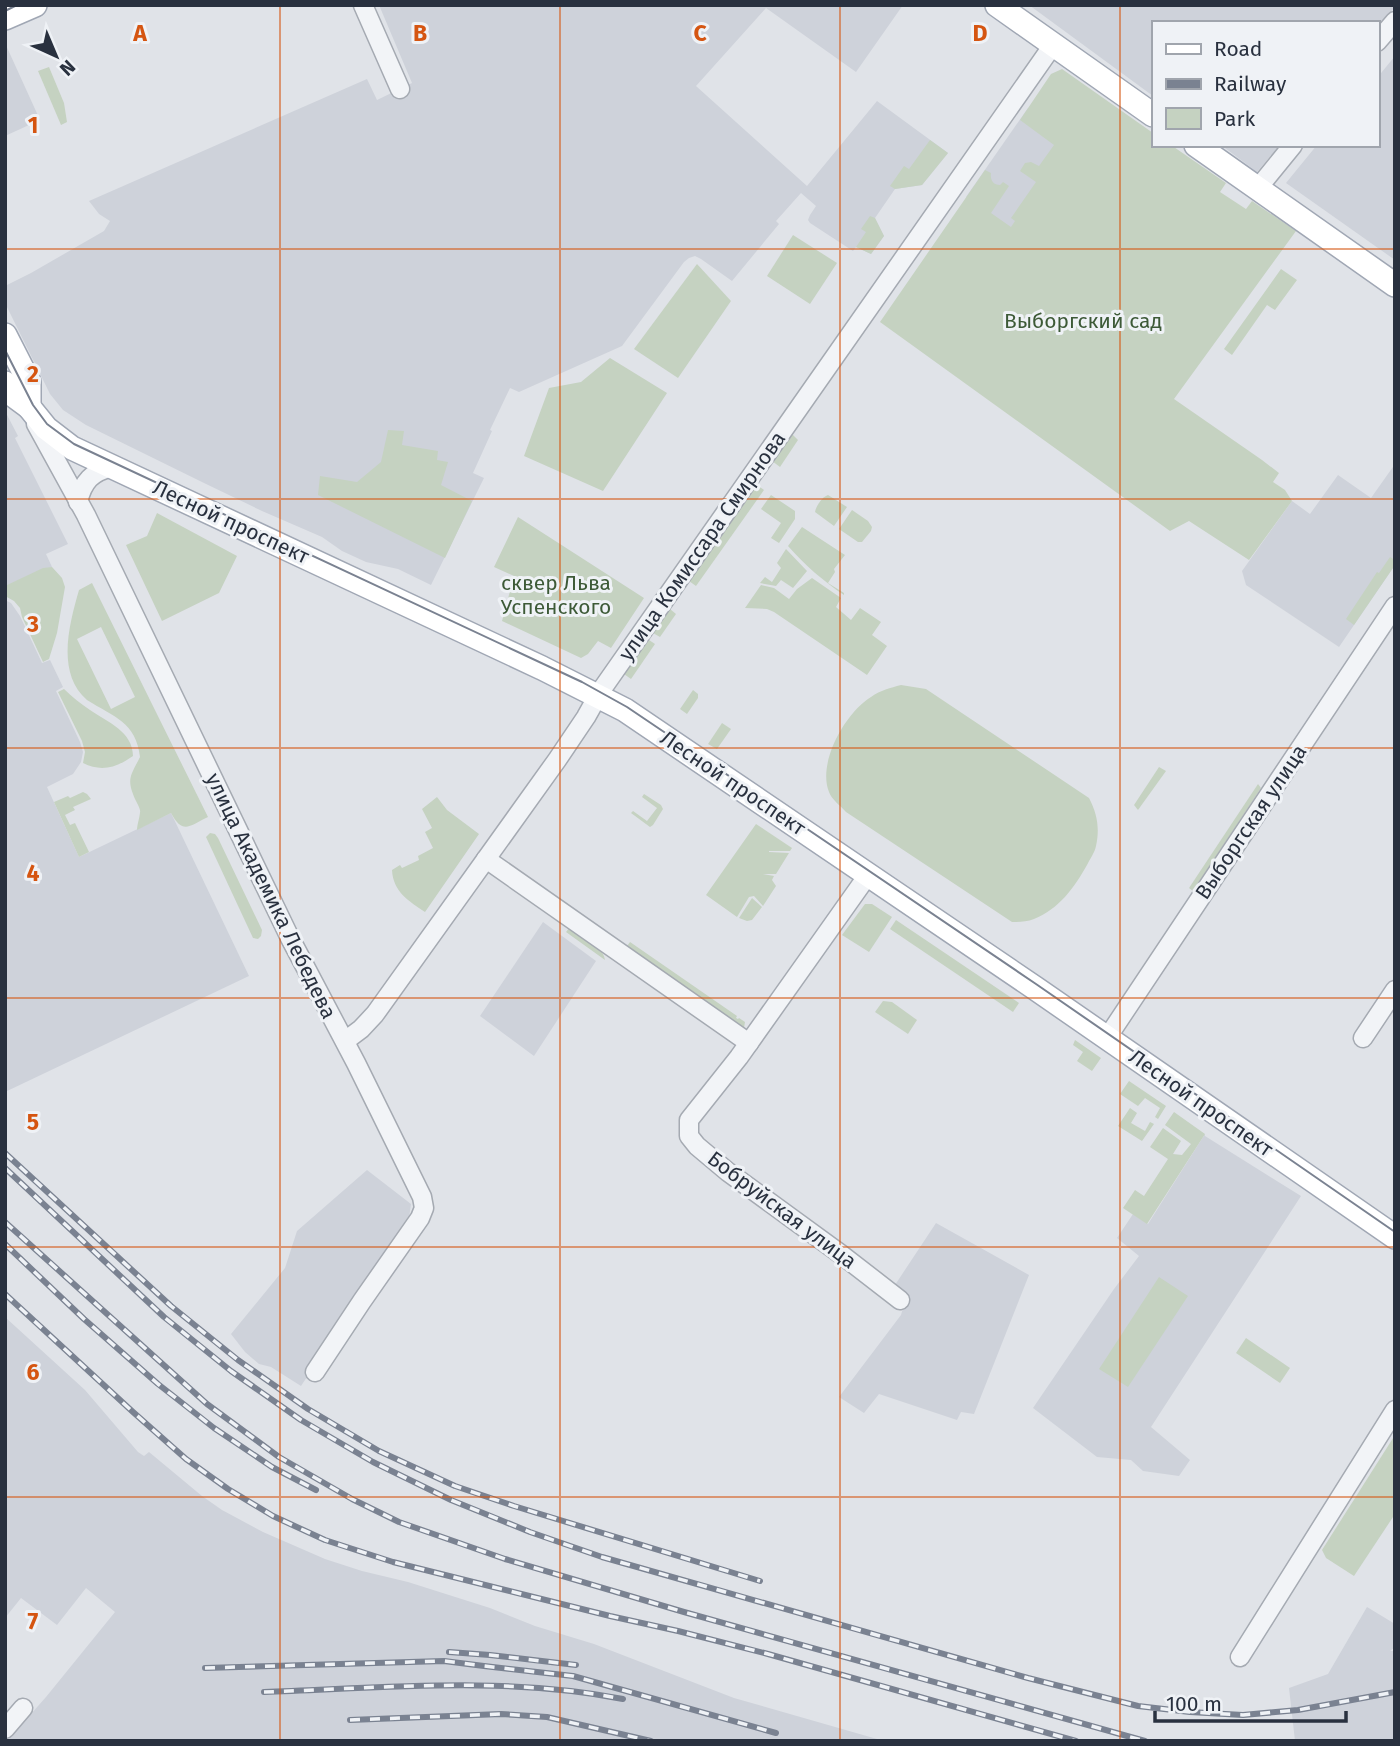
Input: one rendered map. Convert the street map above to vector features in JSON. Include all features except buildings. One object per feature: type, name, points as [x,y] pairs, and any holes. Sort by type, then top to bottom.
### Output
[{"type":"main road","points":[[5,18],[35,5]]},
{"type":"main road","points":[[997,5],[1152,114]]},
{"type":"main road","points":[[1199,147],[1395,285]]},
{"type":"main road","name":"улица Академика Лебедева","points":[[5,335],[29,382],[30,407]]},
{"type":"main road","name":"улица Академика Лебедева","points":[[5,383],[10,393],[30,407]]},
{"type":"main road","name":"Лесной проспект","points":[[30,407],[46,428],[72,448],[625,710],[1395,1237]]},
{"type":"street","points":[[363,5],[400,89]]},
{"type":"street","points":[[1379,40],[1395,21]]},
{"type":"street","name":"улица Комиссара Смирнова","points":[[345,1041],[361,1030],[375,1014],[486,859],[1053,45]]},
{"type":"street","points":[[1258,188],[1291,147]]},
{"type":"street","name":"улица Академика Лебедева","points":[[30,407],[35,422],[78,502],[290,938],[345,1041],[422,1197],[424,1208],[420,1218],[315,1372]]},
{"type":"street","points":[[78,502],[81,490],[89,478],[99,470],[112,467]]},
{"type":"street","name":"Выборгская улица","points":[[1107,1038],[1395,606]]},
{"type":"street","points":[[486,859],[749,1043]]},
{"type":"street","name":"Бобруйская улица","points":[[868,875],[749,1043],[689,1120],[689,1136],[728,1172],[900,1300]]},
{"type":"street","points":[[1363,1038],[1395,990]]},
{"type":"street","points":[[1240,1657],[1395,1410]]},
{"type":"street","points":[[5,1729],[23,1708]]},
{"type":"shaded area","points":[[379,5],[903,5],[856,72],[766,8],[696,86],[807,186],[877,101],[948,153],[922,185],[895,189],[875,218],[884,236],[871,254],[856,247],[853,251],[810,223],[808,220],[816,206],[801,193],[776,221],[779,224],[732,281],[701,259],[695,256],[689,258],[622,346],[519,392],[510,388],[473,473],[484,478],[431,585],[398,569],[366,562],[342,551],[322,537],[204,483],[86,425],[63,410],[50,394],[5,303],[5,286],[104,231],[110,221],[99,214],[89,201],[367,79],[377,100],[412,83]]},
{"type":"shaded area","points":[[1029,5],[1395,5],[1379,26],[1379,21],[1152,21],[1152,95]]},
{"type":"shaded area","points":[[5,43],[40,120],[5,136]]},
{"type":"shaded area","points":[[1395,56],[1395,260],[1286,183],[1315,147],[1379,147],[1379,76]]},
{"type":"shaded area","points":[[1028,108],[1074,141],[1016,232],[966,197]]},
{"type":"shaded area","points":[[1224,147],[1278,147],[1257,172]]},
{"type":"shaded area","points":[[5,411],[18,436],[15,438],[68,544],[46,554],[52,567],[5,588]]},
{"type":"shaded area","points":[[1395,464],[1395,565],[1339,647],[1246,585],[1242,571],[1292,501],[1310,514],[1338,475],[1371,498]]},
{"type":"shaded area","points":[[5,600],[11,603],[20,616],[42,663],[50,660],[63,687],[56,691],[83,752],[81,762],[73,774],[47,787],[79,857],[171,813],[249,976],[5,1092]]},
{"type":"shaded area","points":[[543,922],[596,961],[534,1056],[480,1016]]},
{"type":"shaded area","points":[[1205,1134],[1301,1196],[1151,1427],[1190,1460],[1179,1476],[1143,1471],[1131,1460],[1097,1457],[1033,1408],[1139,1256],[1117,1238],[1133,1214],[1148,1224]]},
{"type":"shaded area","points":[[367,1170],[411,1204],[408,1225],[301,1386],[271,1367],[259,1364],[231,1334],[285,1268],[297,1231]]},
{"type":"shaded area","points":[[936,1223],[1029,1275],[974,1414],[961,1412],[957,1420],[879,1394],[864,1413],[839,1397],[901,1315],[906,1298],[893,1288]]},
{"type":"shaded area","points":[[5,1317],[85,1390],[138,1452],[144,1456],[149,1452],[202,1496],[263,1532],[325,1559],[490,1608],[535,1626],[594,1644],[734,1698],[884,1741],[7,1741],[115,1612],[86,1588],[57,1625],[21,1598],[5,1618]]},
{"type":"shaded area","points":[[1367,1607],[1395,1624],[1395,1647],[1390,1651],[1395,1651],[1395,1741],[1295,1741],[1289,1688],[1328,1674]]},
{"type":"green space","points":[[49,67],[64,103],[67,122],[61,125],[38,71]]},
{"type":"green space","name":"Выборгский сад","points":[[1062,69],[1152,132],[1152,147],[1174,147],[1226,183],[1220,192],[1246,209],[1252,201],[1296,231],[1174,399],[1279,473],[1273,482],[1285,490],[1292,501],[1249,560],[1189,521],[1170,531],[880,322],[985,170],[991,173],[994,183],[1000,185],[1003,182],[1009,186],[991,213],[1011,227],[1015,221],[1011,218],[1036,182],[1020,171],[1025,163],[1031,162],[1039,166],[1054,145],[1020,120],[1051,74]]},
{"type":"green space","points":[[930,140],[948,153],[922,185],[895,189],[890,186],[904,166],[909,169]]},
{"type":"green space","points":[[870,216],[875,218],[884,236],[871,254],[856,247],[866,232],[861,229]]},
{"type":"green space","points":[[793,235],[837,263],[810,304],[767,276]]},
{"type":"green space","points":[[697,264],[731,301],[678,378],[634,349]]},
{"type":"green space","points":[[1281,269],[1297,280],[1275,310],[1267,305],[1232,355],[1224,349]]},
{"type":"green space","points":[[610,358],[667,393],[603,491],[524,456],[549,388],[581,382]]},
{"type":"green space","points":[[388,430],[404,431],[402,445],[438,451],[437,460],[448,462],[441,485],[472,501],[445,558],[318,495],[320,476],[357,482],[381,462]]},
{"type":"green space","points":[[792,434],[798,440],[780,467],[772,461]]},
{"type":"green space","points":[[757,485],[764,490],[696,586],[689,581]]},
{"type":"green space","points":[[771,495],[795,511],[795,519],[779,543],[771,538],[781,523],[761,509]]},
{"type":"green space","points":[[828,495],[847,507],[834,526],[815,512],[820,502]]},
{"type":"green space","points":[[852,510],[872,527],[862,542],[839,529]]},
{"type":"green space","points":[[157,513],[237,556],[219,593],[162,621],[126,545],[147,536]]},
{"type":"green space","name":"сквер Льва Успенского","points":[[518,517],[644,598],[611,648],[598,641],[588,654],[581,658],[502,621],[514,576],[494,567]]},
{"type":"green space","points":[[802,527],[845,555],[834,569],[835,572],[828,583],[844,595],[829,584],[814,572],[788,546]]},
{"type":"green space","points":[[786,549],[807,571],[793,588],[781,580],[776,586],[760,583],[765,577],[772,582],[781,568],[777,563]]},
{"type":"green space","points":[[1390,557],[1395,560],[1395,565],[1354,625],[1346,619]]},
{"type":"green space","points":[[52,567],[62,578],[65,587],[57,633],[49,659],[43,662],[20,608],[5,596],[5,586],[43,568]]},
{"type":"green space","points":[[812,578],[841,598],[836,607],[851,620],[860,608],[881,622],[872,635],[887,646],[867,675],[774,612],[745,608],[761,585],[774,588],[789,599]]},
{"type":"green space","points":[[92,583],[208,817],[187,827],[179,824],[171,813],[137,830],[140,811],[130,783],[140,757],[138,745],[129,728],[115,716],[87,700],[77,689],[71,676],[68,663],[69,633],[79,590]],"holes":[[[101,627],[135,697],[111,709],[77,639]]]},
{"type":"green space","points":[[670,609],[676,614],[660,637],[653,633]]},
{"type":"green space","points":[[649,640],[655,644],[631,679],[624,674]]},
{"type":"green space","points":[[901,685],[926,689],[1089,798],[1097,821],[1095,848],[1071,890],[1051,910],[1031,920],[1012,922],[846,812],[832,797],[826,780],[827,767],[830,753],[844,726],[852,714],[871,697]]},
{"type":"green space","points":[[64,689],[124,734],[129,740],[133,756],[108,767],[83,763],[85,752],[82,741],[58,692]]},
{"type":"green space","points":[[693,690],[698,694],[698,698],[687,714],[680,709]]},
{"type":"green space","points":[[722,723],[731,729],[717,749],[708,744]]},
{"type":"green space","points":[[1159,767],[1166,771],[1138,810],[1134,805]]},
{"type":"green space","points":[[1258,784],[1261,788],[1193,891],[1189,888]]},
{"type":"green space","points":[[83,792],[91,799],[73,807],[75,810],[65,815],[70,825],[75,823],[89,852],[79,857],[54,802]]},
{"type":"green space","points":[[644,794],[663,809],[650,827],[631,813],[633,811],[647,821],[657,808],[642,797]]},
{"type":"green space","points":[[437,797],[447,810],[479,834],[425,912],[399,890],[392,870],[419,860],[418,856],[433,848],[425,832],[432,828],[422,809]]},
{"type":"green space","points":[[756,824],[792,848],[790,851],[769,851],[789,853],[776,874],[763,874],[774,876],[772,880],[776,886],[763,906],[754,896],[749,897],[737,917],[706,895]]},
{"type":"green space","points":[[210,833],[218,838],[262,930],[258,939],[253,938],[206,837]]},
{"type":"green space","points":[[752,898],[762,907],[752,920],[739,918]]},
{"type":"green space","points":[[865,904],[872,904],[892,917],[869,952],[842,935]]},
{"type":"green space","points":[[896,920],[1019,1003],[1013,1012],[890,929]]},
{"type":"green space","points":[[570,927],[596,945],[605,960],[566,932]]},
{"type":"green space","points":[[630,942],[745,1022],[744,1028],[625,949]]},
{"type":"green space","points":[[883,1001],[892,1002],[917,1020],[908,1034],[875,1012]]},
{"type":"green space","points":[[1075,1040],[1101,1058],[1092,1071],[1077,1061],[1083,1052],[1073,1045]]},
{"type":"green space","points":[[1129,1081],[1166,1106],[1158,1119],[1155,1117],[1160,1108],[1145,1098],[1138,1106],[1120,1094]]},
{"type":"green space","points":[[1130,1108],[1137,1113],[1131,1123],[1145,1131],[1150,1122],[1154,1124],[1142,1141],[1118,1126]]},
{"type":"green space","points":[[1174,1112],[1205,1134],[1147,1224],[1123,1208],[1135,1190],[1144,1196],[1168,1159],[1150,1147],[1163,1128],[1181,1141],[1173,1154],[1182,1155],[1191,1144],[1165,1125]]},
{"type":"green space","points":[[1159,1277],[1188,1296],[1128,1387],[1099,1369]]},
{"type":"green space","points":[[1246,1338],[1290,1368],[1280,1383],[1236,1353]]},
{"type":"green space","points":[[1395,1435],[1395,1514],[1354,1576],[1326,1558],[1322,1550]]},
{"type":"tram line","points":[[5,11],[17,5]]},
{"type":"tram line","points":[[5,350],[33,405],[47,424],[74,444],[582,682],[627,707],[1036,984],[1395,1232]]},
{"type":"railway","points":[[5,1153],[171,1306],[238,1360],[308,1409],[379,1451],[455,1486],[760,1581]]},
{"type":"railway","points":[[5,1168],[164,1317],[231,1371],[301,1420],[373,1462],[451,1500],[530,1532],[602,1557],[1028,1678],[1138,1706],[1243,1715],[1298,1710],[1395,1692]]},
{"type":"railway","points":[[5,1222],[207,1404],[279,1457],[352,1499],[399,1522],[505,1559],[684,1612],[1145,1741]]},
{"type":"railway","points":[[5,1244],[158,1384],[214,1428],[272,1467],[316,1490]]},
{"type":"railway","points":[[5,1294],[186,1459],[273,1516],[325,1540],[393,1562],[768,1654],[1076,1741]]},
{"type":"railway","points":[[449,1652],[576,1665]]},
{"type":"railway","points":[[205,1668],[444,1661],[573,1676],[776,1733]]},
{"type":"railway","points":[[264,1692],[444,1685],[534,1688],[623,1699]]},
{"type":"railway","points":[[350,1720],[501,1714],[547,1717],[651,1741]]}]
